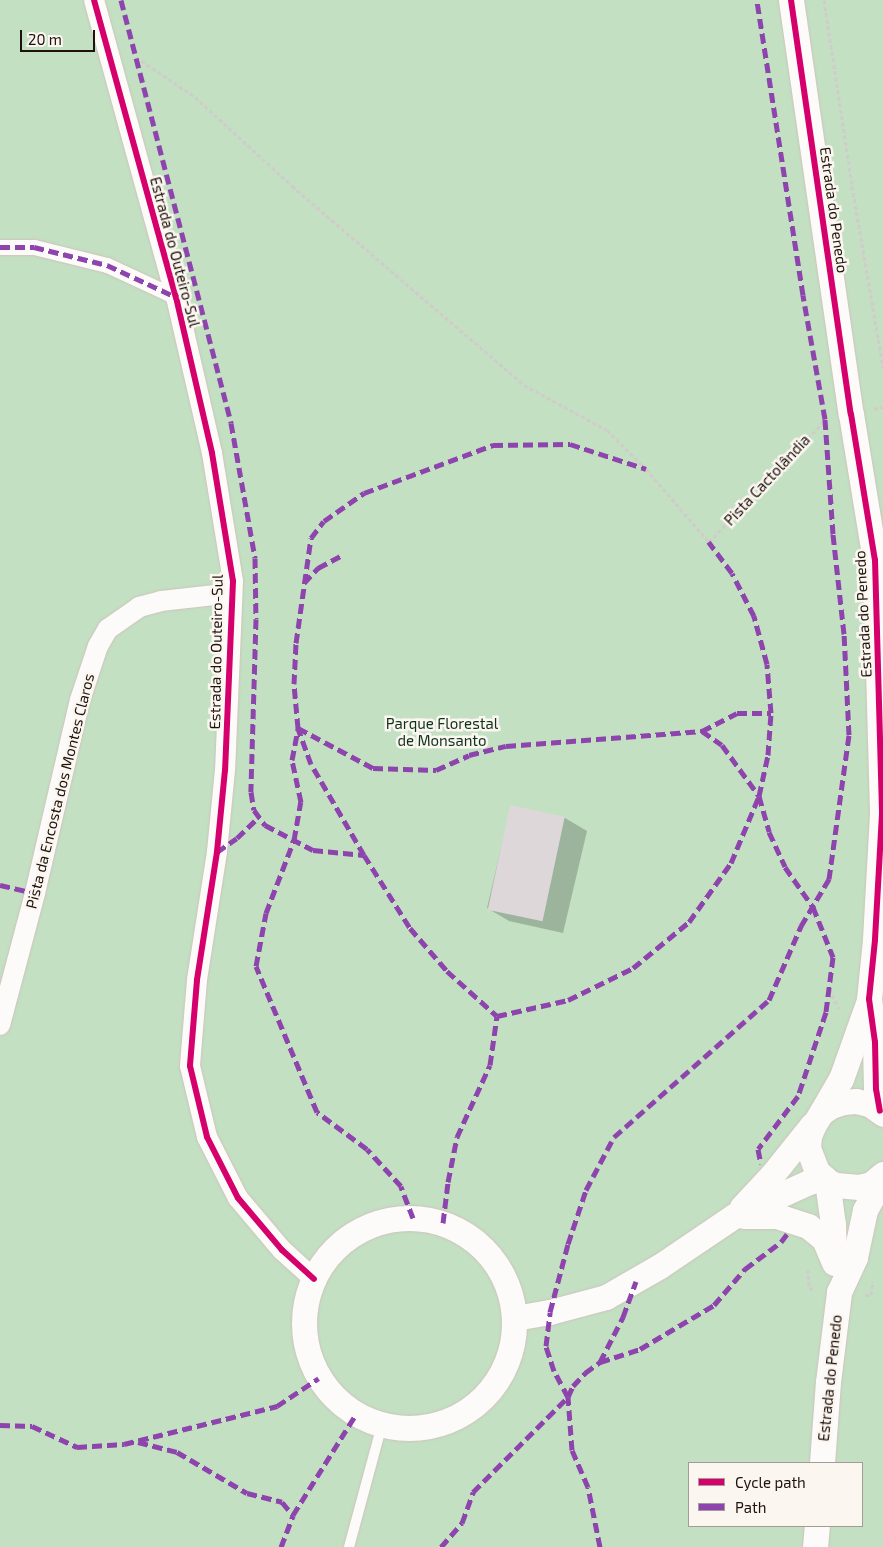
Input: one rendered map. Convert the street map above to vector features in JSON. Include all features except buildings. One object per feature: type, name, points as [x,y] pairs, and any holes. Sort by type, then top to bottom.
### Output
[{"type":"street","name":"Estrada do Outeiro-Sul","points":[[94,0],[176,297],[212,452],[232,581],[225,770],[217,852],[197,980],[190,1066],[207,1137],[238,1198],[282,1250],[314,1279]]},
{"type":"street","name":"Estrada do Penedo","points":[[791,0],[851,414],[875,560],[882,814],[870,999],[875,1042],[876,1089],[881,1112]]},
{"type":"street","points":[[0,247],[34,248],[107,265],[176,297]]},
{"type":"street","name":"Pista da Encosta dos Montes Claros","points":[[0,1025],[35,894],[80,700],[98,646],[108,629],[139,607],[161,601],[232,594]]},
{"type":"street","name":"Estrada do Penedo","points":[[817,1119],[841,1080],[870,999]]},
{"type":"street","points":[[734,1216],[772,1175],[817,1119],[843,1102],[869,1104],[881,1112]]},
{"type":"street","points":[[817,1119],[809,1136],[808,1148],[811,1160],[826,1179],[847,1188],[871,1184],[883,1176]]},
{"type":"street","name":"Estrada do Penedo","points":[[839,1292],[856,1258],[865,1210],[883,1176]]},
{"type":"street","points":[[515,1318],[550,1312],[606,1297],[660,1266],[734,1216],[809,1182],[826,1179]]},
{"type":"street","name":"Estrada do Penedo","points":[[822,1462],[828,1382],[839,1292],[834,1263],[833,1225],[826,1179]]},
{"type":"street","points":[[734,1216],[777,1216],[808,1226],[824,1239],[834,1263]]},
{"type":"street","points":[[413,1218],[443,1223],[466,1234],[486,1250],[496,1263],[511,1293],[515,1318],[511,1351],[498,1381],[475,1405],[447,1422],[415,1429],[382,1425],[356,1414],[335,1398],[319,1378],[309,1354],[304,1329],[306,1304],[314,1279],[330,1254],[354,1234],[382,1222],[413,1218]]},
{"type":"street","points":[[815,1547],[817,1527]]},
{"type":"lane","points":[[350,1547],[382,1425]]},
{"type":"path","points":[[824,0],[852,186],[883,367]]},
{"type":"green space","name":"Parque Florestal de Monsanto","points":[[0,0],[883,0],[883,1547],[0,1547]]},
{"type":"marked path","points":[[121,0],[231,423],[255,558],[256,619],[251,792],[254,810],[265,825],[313,850],[364,855],[410,928],[447,971],[497,1016]]},
{"type":"marked path","points":[[600,1547],[588,1487],[572,1450],[568,1397],[554,1371],[546,1346],[550,1312],[568,1244],[586,1190],[614,1137],[769,1000],[801,926],[829,879],[849,735],[844,634],[833,534],[825,419],[803,295],[757,0]]},
{"type":"marked path","points":[[0,247],[34,247],[107,265],[176,297]]},
{"type":"marked path","points":[[364,855],[311,764],[298,728],[294,684],[296,643],[311,538],[324,521],[364,493],[493,445],[570,444],[646,469]]},
{"type":"marked path","points":[[497,1016],[568,1000],[633,968],[689,922],[731,863],[759,796],[768,755],[771,713],[767,664],[754,616],[732,573],[709,542]]},
{"type":"marked path","points":[[304,583],[318,568],[341,556]]},
{"type":"marked path","points":[[413,1218],[401,1186],[367,1149],[317,1112],[256,966],[266,913],[294,840],[301,802],[292,760],[298,728],[373,768],[436,770],[469,755],[506,746],[702,731],[737,713],[771,713]]},
{"type":"marked path","points":[[702,731],[722,745],[759,796],[769,832],[785,867],[813,907],[833,957],[826,1012],[798,1096],[758,1149],[761,1164]]},
{"type":"marked path","points":[[217,852],[237,838],[258,818]]},
{"type":"marked path","points":[[0,885],[35,893]]},
{"type":"marked path","points":[[443,1223],[448,1182],[457,1137],[490,1065],[497,1016]]},
{"type":"marked path","points":[[441,1547],[462,1523],[473,1492],[568,1397],[573,1386],[585,1373],[600,1362],[640,1349],[714,1305],[745,1269],[781,1242],[787,1234]]},
{"type":"marked path","points":[[600,1362],[623,1317],[636,1281]]},
{"type":"marked path","points":[[0,1425],[32,1426],[77,1447],[124,1444],[277,1406],[319,1378]]},
{"type":"marked path","points":[[281,1547],[293,1515],[356,1414]]},
{"type":"marked path","points":[[138,1442],[177,1452],[247,1493],[282,1502],[293,1515]]},
{"type":"cycle path","points":[[94,0],[176,297],[212,453],[233,581],[225,770],[217,852],[197,980],[190,1066],[207,1137],[238,1198],[282,1250],[314,1279]]},
{"type":"cycle path","points":[[791,0],[851,414],[875,560],[882,814],[875,940],[869,999],[875,1042],[876,1089],[880,1111]]}]
